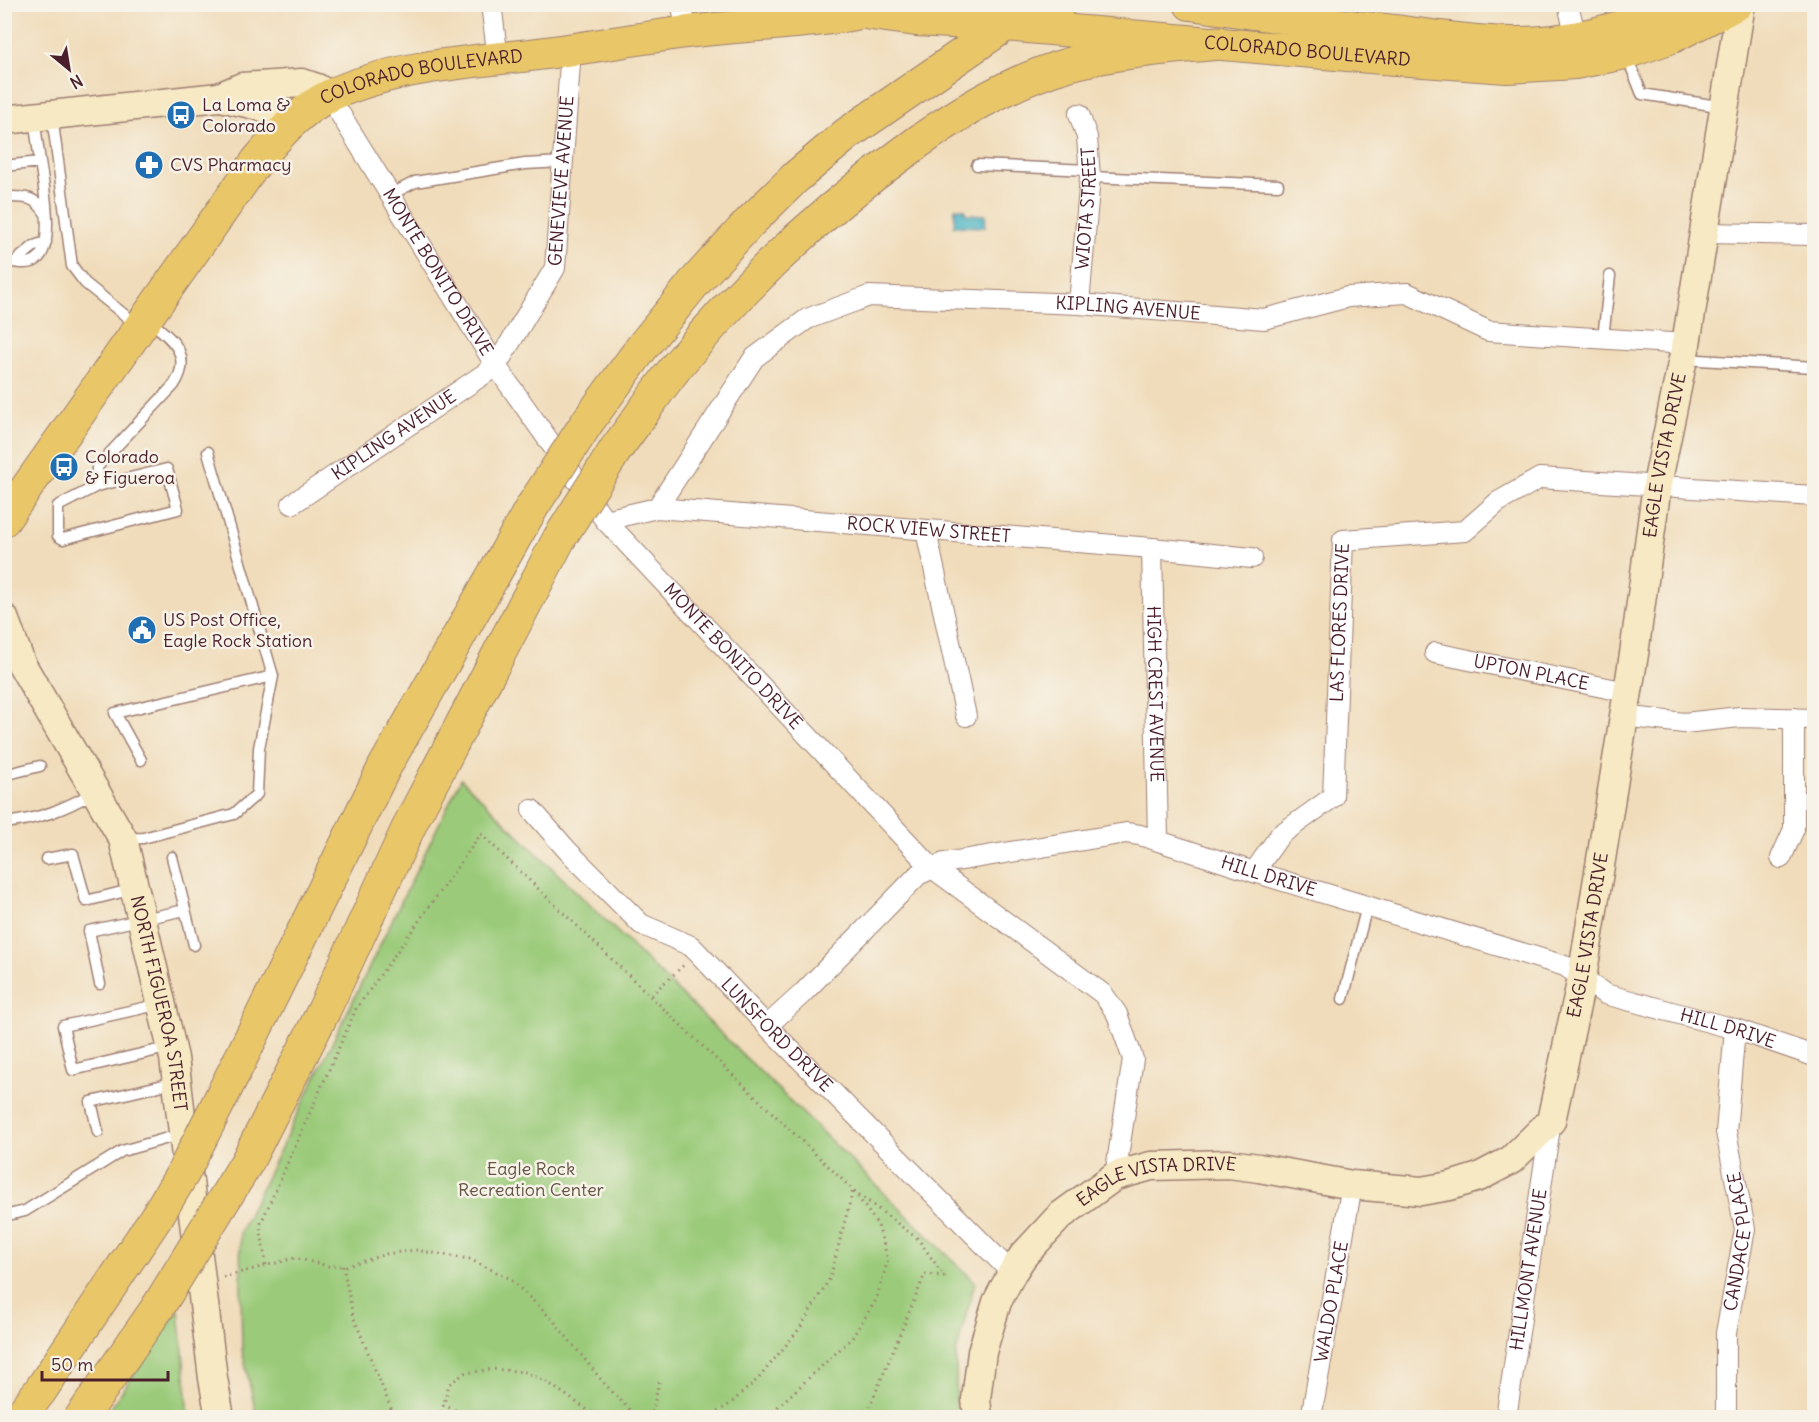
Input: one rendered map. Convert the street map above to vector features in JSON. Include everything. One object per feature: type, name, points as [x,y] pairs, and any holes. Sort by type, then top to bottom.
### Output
[{"type":"highway","points":[[19,1418],[40,1391],[157,1216],[184,1171],[384,768],[532,507],[588,421],[643,346],[694,283],[749,223],[796,177],[847,134],[1005,25],[1059,4]]},
{"type":"highway","points":[[81,1418],[158,1307],[247,1162],[324,1010],[413,818],[559,539],[616,449],[681,361],[784,249],[864,182],[935,129],[983,99],[1068,64],[1103,56],[1232,44]]},
{"type":"main road","name":"COLORADO BOULEVARD","points":[[867,13],[898,4]]},
{"type":"main road","name":"COLORADO BOULEVARD","points":[[1190,4],[1248,8],[1406,33],[1504,42],[1576,38],[1619,27],[1661,12],[1675,4]]},
{"type":"main road","name":"COLORADO BOULEVARD","points":[[4,520],[257,161],[288,124],[329,96],[376,79],[409,71],[571,50],[684,18],[867,13],[916,20],[1005,25],[1507,67],[1575,63],[1625,53],[1672,37],[1739,4]]},
{"type":"street","points":[[491,4],[498,59]]},
{"type":"street","points":[[1568,4],[1576,38]]},
{"type":"street","name":"EAGLE VISTA DRIVE","points":[[978,1418],[976,1399],[982,1352],[997,1302],[1012,1274],[1023,1256],[1060,1216],[1115,1176],[1151,1166],[1229,1164],[1352,1185],[1421,1191],[1450,1186],[1479,1177],[1511,1160],[1551,1121],[1582,978],[1657,484],[1685,351],[1739,4]]},
{"type":"street","points":[[1232,44],[1248,8]]},
{"type":"street","name":"GENEVIEVE AVENUE","points":[[496,366],[555,268],[571,50]]},
{"type":"street","points":[[219,97],[242,87],[302,83],[317,87],[329,96]]},
{"type":"street","name":"MONTE BONITO DRIVE","points":[[329,96],[496,366],[605,520],[931,867],[1103,994],[1117,1014],[1133,1059],[1115,1176]]},
{"type":"street","points":[[4,120],[219,97],[261,105],[278,114],[288,124]]},
{"type":"street","name":"WIOTA STREET","points":[[1079,114],[1087,137],[1090,173],[1079,304]]},
{"type":"street","points":[[1704,233],[1815,235]]},
{"type":"street","name":"KIPLING AVENUE","points":[[657,508],[754,358],[807,319],[869,296],[1079,304],[1264,319],[1348,297],[1407,293],[1488,331],[1603,338],[1685,351]]},
{"type":"street","name":"KIPLING AVENUE","points":[[292,504],[496,366]]},
{"type":"street","name":"LAS FLORES DRIVE","points":[[1254,872],[1280,835],[1333,797],[1343,540],[1465,531],[1498,501],[1540,478],[1815,496]]},
{"type":"street","name":"ROCK VIEW STREET","points":[[605,520],[657,508],[1252,558]]},
{"type":"street","points":[[926,531],[966,716]]},
{"type":"street","name":"HIGH CREST AVENUE","points":[[1152,548],[1158,840]]},
{"type":"street","name":"NORTH FIGUEROA STREET","points":[[4,618],[21,663],[123,839],[177,1082],[213,1378],[220,1418]]},
{"type":"street","name":"UPTON PLACE","points":[[1435,653],[1625,704],[1684,723],[1740,717],[1815,719]]},
{"type":"street","points":[[1781,858],[1794,829],[1794,718]]},
{"type":"street","name":"LUNSFORD DRIVE","points":[[532,810],[567,850],[641,924],[691,946],[1012,1274]]},
{"type":"street","name":"HILL DRIVE","points":[[767,1026],[802,994],[918,875],[931,867],[1126,833],[1158,840],[1254,872],[1564,966],[1605,994],[1735,1029],[1815,1056]]},
{"type":"street","name":"CANDACE PLACE","points":[[1726,1418],[1726,1334],[1745,1229],[1726,1132],[1735,1029]]},
{"type":"street","name":"HILLMONT AVENUE","points":[[1506,1418],[1551,1121]]},
{"type":"street","name":"WALDO PLACE","points":[[1311,1418],[1352,1185]]},
{"type":"lane","points":[[1625,53],[1642,94],[1724,107]]},
{"type":"lane","points":[[4,262],[17,260],[24,263],[33,262],[39,258],[46,242],[46,196],[40,162],[43,116]]},
{"type":"lane","points":[[43,116],[72,266],[85,283],[176,343],[182,359],[181,374],[174,385],[96,467],[97,486]]},
{"type":"lane","points":[[4,166],[40,162]]},
{"type":"lane","points":[[390,195],[415,182],[525,164],[562,162]]},
{"type":"lane","points":[[977,165],[1278,185]]},
{"type":"lane","points":[[4,197],[26,196],[41,207],[46,214]]},
{"type":"lane","points":[[1603,338],[1610,276]]},
{"type":"lane","points":[[1685,351],[1815,367]]},
{"type":"lane","points":[[123,839],[143,838],[234,814],[256,794],[259,748],[273,676],[208,452]]},
{"type":"lane","points":[[166,470],[177,509],[63,539],[58,536],[58,506],[97,486],[166,470]]},
{"type":"lane","points":[[141,759],[115,713],[273,676]]},
{"type":"lane","points":[[4,775],[39,766]]},
{"type":"lane","points":[[4,823],[23,821],[66,808],[96,792]]},
{"type":"lane","points":[[46,860],[73,854],[86,901],[135,889]]},
{"type":"lane","points":[[172,857],[195,945]]},
{"type":"lane","points":[[1343,999],[1367,906]]},
{"type":"lane","points":[[100,984],[89,931],[185,910]]},
{"type":"lane","points":[[161,1004],[63,1026],[73,1070],[171,1047]]},
{"type":"lane","points":[[98,1132],[91,1102],[177,1082]]},
{"type":"lane","points":[[4,1216],[24,1211],[122,1151],[183,1134]]},
{"type":"path","points":[[266,1265],[260,1225],[356,1009],[481,834],[854,1190],[918,1239],[945,1276],[925,1274],[865,1418]]},
{"type":"path","points":[[651,995],[690,960]]},
{"type":"path","points":[[769,1415],[852,1338],[876,1300],[888,1260],[878,1225],[854,1190]]},
{"type":"path","points":[[707,1418],[730,1404],[759,1378],[800,1328],[830,1278],[854,1190]]},
{"type":"path","points":[[201,1283],[295,1258],[328,1266],[343,1266],[386,1254],[415,1250],[469,1259],[509,1278],[553,1320],[603,1382],[637,1418]]},
{"type":"path","points":[[343,1266],[353,1316],[395,1418]]},
{"type":"path","points":[[440,1418],[449,1384],[465,1373],[494,1369],[525,1372],[547,1382],[599,1418]]},
{"type":"path","points":[[651,1418],[659,1382]]},
{"type":"path","points":[[443,1405],[474,1418]]},
{"type":"path","points":[[751,1418],[769,1415],[791,1418]]},
{"type":"green space","name":"Eagle Rock Recreation Center","points":[[461,779],[975,1282],[956,1353],[956,1417],[257,1417],[242,1350],[240,1232]]},
{"type":"green space","points":[[179,1310],[189,1417],[104,1417]]},
{"type":"water","points":[[955,208],[965,209],[966,214],[986,215],[985,227],[954,226]]},
{"type":"place","name":"La Loma & Colorado","points":[[181,115]]},
{"type":"place","name":"CVS Pharmacy","points":[[149,165]]},
{"type":"place","name":"Colorado & Figueroa","points":[[64,467]]},
{"type":"place","name":"US Post Office, Eagle Rock Station","points":[[142,630]]}]
